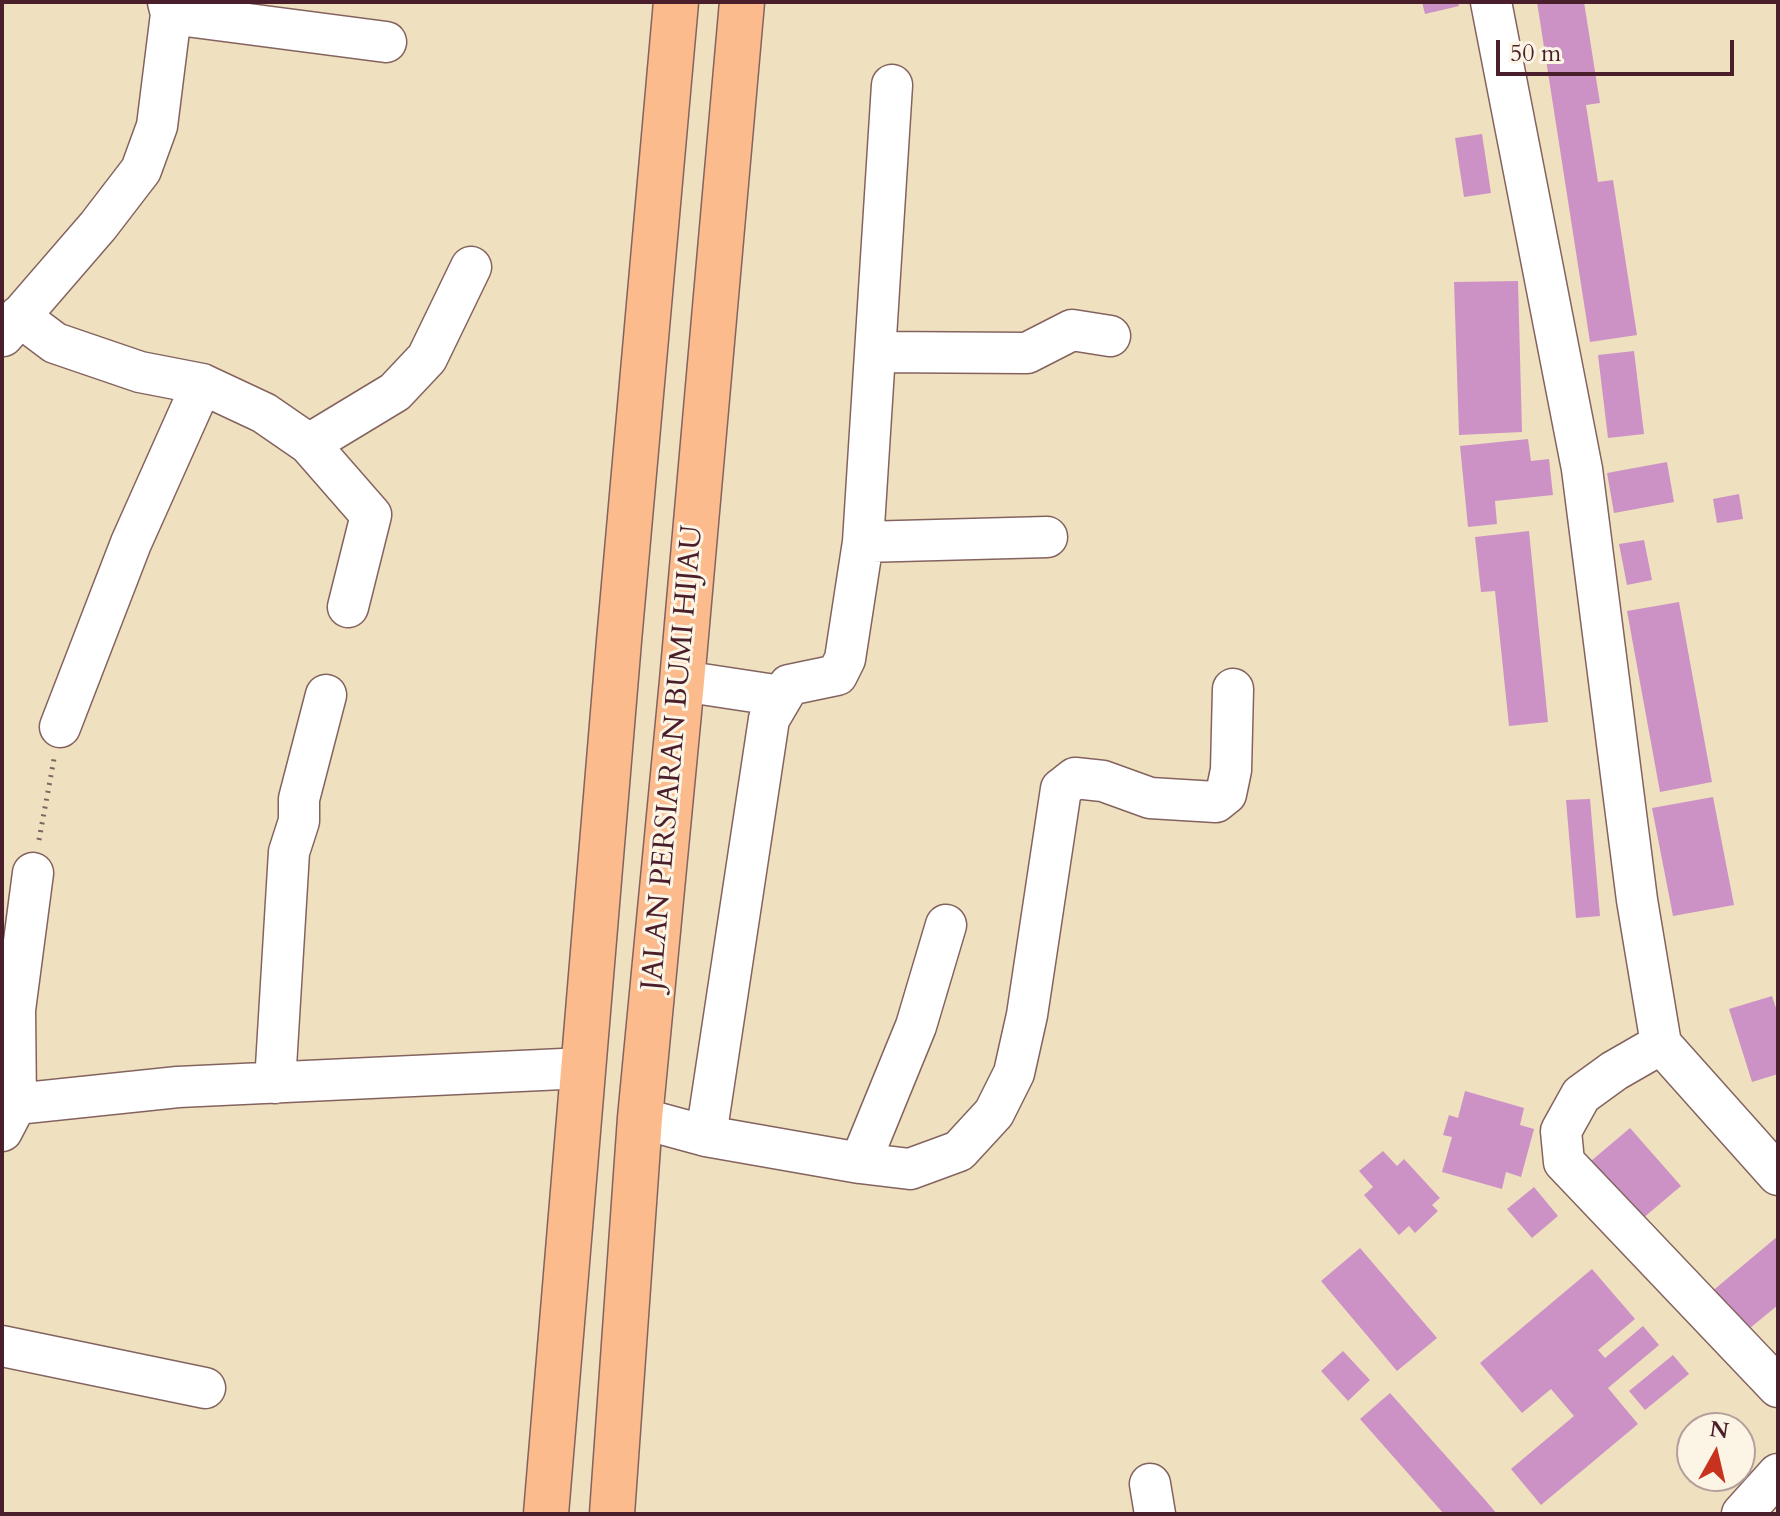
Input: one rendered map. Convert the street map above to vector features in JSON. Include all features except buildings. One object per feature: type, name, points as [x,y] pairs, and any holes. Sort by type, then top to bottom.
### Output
[{"type":"main road","points":[[546,1514],[676,2]]},
{"type":"main road","name":"JALAN PERSIARAN BUMI HIJAU","points":[[612,1514],[640,1118],[742,2]]},
{"type":"main road","points":[[651,293],[716,299]]},
{"type":"street","points":[[1491,2],[1582,469],[1637,900],[1661,1044],[1778,1175]]},
{"type":"street","points":[[348,607],[371,515],[309,444],[264,413],[202,384],[140,372],[10,327],[98,226],[141,170],[157,126],[170,8],[386,42]]},
{"type":"street","points":[[706,1136],[769,719],[789,685],[837,675],[842,667],[863,542],[892,85]]},
{"type":"street","points":[[309,444],[395,392],[427,358],[471,267]]},
{"type":"street","points":[[876,352],[1027,353],[1072,330],[1110,336]]},
{"type":"street","points":[[60,727],[131,543],[202,384]]},
{"type":"street","points":[[863,542],[1047,537]]},
{"type":"street","points":[[682,681],[781,696]]},
{"type":"street","points":[[640,1118],[706,1136],[910,1169],[959,1151],[994,1113],[1014,1073],[1027,1015],[1061,789],[1075,778],[1103,781],[1150,798],[1216,802],[1226,794],[1231,770],[1233,689]]},
{"type":"street","points":[[275,1083],[289,852],[299,821],[299,799],[326,695]]},
{"type":"street","points":[[33,873],[15,1010],[9,1118],[178,1087],[584,1068]]},
{"type":"street","points":[[860,1163],[916,1026],[946,925]]},
{"type":"street","points":[[1661,1044],[1614,1071],[1581,1095],[1561,1131],[1564,1162],[1778,1387]]},
{"type":"street","points":[[2,1346],[205,1388]]},
{"type":"street","points":[[1742,1514],[1778,1474]]},
{"type":"path","points":[[33,873],[60,727]]}]
